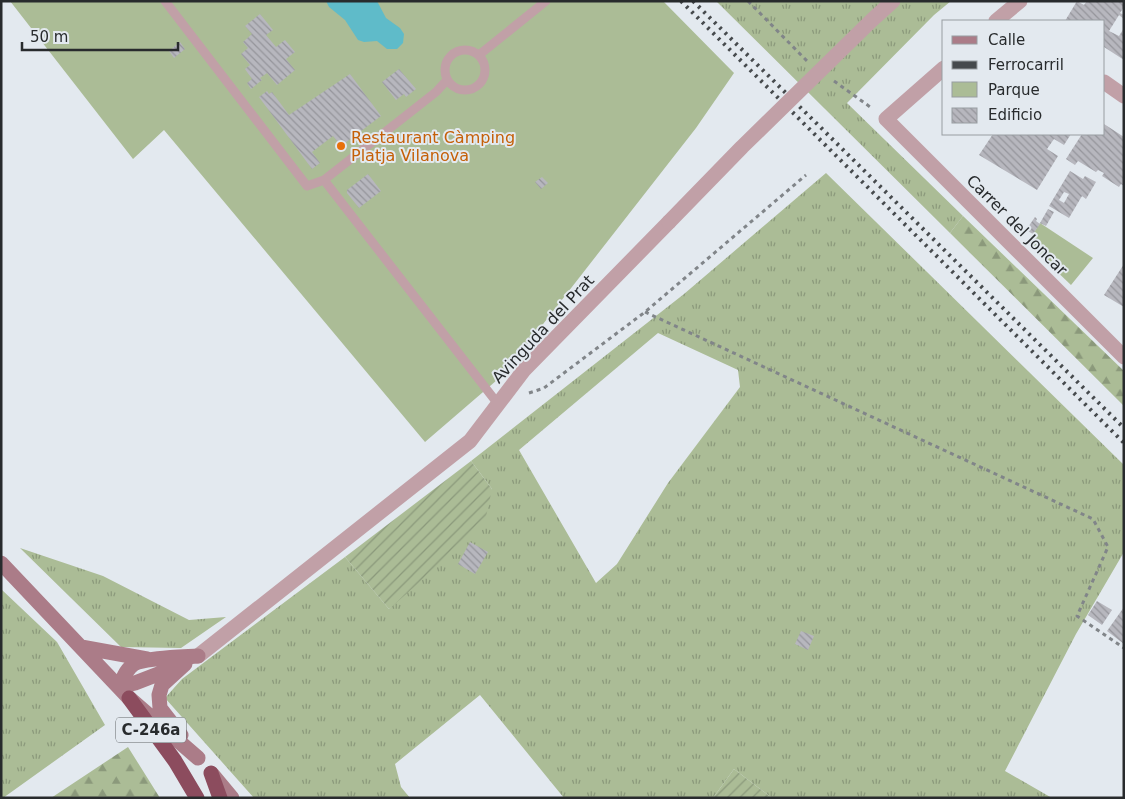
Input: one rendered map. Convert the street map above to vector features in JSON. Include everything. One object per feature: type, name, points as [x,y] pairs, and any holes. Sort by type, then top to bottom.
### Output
[{"type":"highway","name":"C-246a","points":[[124,692],[175,762],[196,798]]},
{"type":"highway","points":[[211,773],[220,798]]},
{"type":"main road","name":"C-246a","points":[[1,563],[124,692]]},
{"type":"main road","points":[[81,647],[148,660],[191,660]]},
{"type":"main road","points":[[124,692],[127,670],[135,663],[148,660]]},
{"type":"main road","points":[[124,692],[135,683],[191,660]]},
{"type":"main road","points":[[191,660],[162,685],[159,695],[160,708],[198,758],[232,798]]},
{"type":"main road","points":[[124,692],[198,758]]},
{"type":"street","name":"Avinguda del Prat","points":[[191,660],[470,441],[524,370],[742,147],[893,1]]},
{"type":"street","points":[[1003,20],[1020,1]]},
{"type":"street","name":"Carrer del Joncar","points":[[942,70],[886,119],[1124,357]]},
{"type":"street","points":[[1105,83],[1124,96]]},
{"type":"lane","points":[[165,1],[307,186],[324,180],[436,92],[447,80]]},
{"type":"lane","points":[[479,55],[546,1]]},
{"type":"lane","points":[[466,50],[473,51],[484,62],[486,69],[485,77],[481,84],[474,89],[456,89],[447,80],[446,66],[448,59],[453,54],[466,50]]},
{"type":"lane","points":[[324,180],[498,404]]},
{"type":"path","points":[[526,394],[544,388],[644,312],[806,175]]},
{"type":"path","points":[[644,312],[1093,519],[1108,548],[1078,616],[1124,648]]},
{"type":"green space","points":[[10,1],[663,1],[734,73],[696,128],[504,374],[425,442],[164,130],[133,159]]},
{"type":"green space","points":[[716,1],[951,1],[934,15],[847,103],[963,216],[950,233]]},
{"type":"green space","points":[[826,173],[1124,465],[1124,552],[1076,634],[1005,771],[1052,798],[772,798],[734,769],[713,798],[564,798],[480,695],[395,764],[401,787],[410,798],[254,798],[165,698],[182,679],[345,557],[389,609],[492,489],[471,461],[684,294]],"holes":[[[658,333],[738,370],[740,387],[668,483],[617,564],[596,583],[519,450]]]},
{"type":"green space","points":[[963,216],[1124,371],[1124,406],[950,233]]},
{"type":"green space","points":[[1040,223],[1093,258],[1071,285],[1027,243]]},
{"type":"green space","points":[[471,461],[492,489],[484,526],[389,609],[345,557]]},
{"type":"green space","points":[[20,548],[103,576],[189,620],[226,617],[181,648],[121,647]]},
{"type":"green space","points":[[1,589],[57,642],[105,725],[3,798],[1,798]]},
{"type":"green space","points":[[128,747],[160,798],[51,798]]},
{"type":"green space","points":[[734,769],[772,798],[713,798]]},
{"type":"water","points":[[326,1],[377,1],[386,18],[400,28],[404,34],[403,43],[397,49],[387,49],[377,41],[364,42],[358,40],[345,20],[329,7]]},
{"type":"building","points":[[1077,1],[1084,5],[1087,1],[1124,1],[1124,7],[1120,13],[1124,15],[1124,19],[1119,15],[1109,31],[1119,36],[1124,28],[1124,60],[1105,48],[1105,20],[1066,20]]},
{"type":"building","points":[[260,14],[273,30],[266,35],[276,47],[285,40],[295,52],[286,59],[295,70],[277,85],[267,73],[251,89],[247,83],[252,79],[245,69],[250,65],[241,54],[248,48],[243,42],[252,34],[245,26]]},
{"type":"building","points":[[180,42],[185,49],[174,58],[169,51]]},
{"type":"building","points":[[399,69],[416,89],[406,97],[404,94],[396,100],[382,82]]},
{"type":"building","points":[[350,74],[381,116],[341,146],[333,136],[312,152],[320,163],[312,169],[259,97],[267,91],[269,94],[272,92],[289,115]]},
{"type":"building","points":[[1105,125],[1124,137],[1124,186],[1121,184],[1119,187],[1102,176],[1104,173],[1098,170],[1096,172],[1078,161],[1075,165],[1066,159],[1081,135],[1105,135]]},
{"type":"building","points":[[992,135],[1070,135],[1064,145],[1054,139],[1047,149],[1058,156],[1037,190],[979,155]]},
{"type":"building","points":[[1070,171],[1083,179],[1085,176],[1096,182],[1086,199],[1082,196],[1069,218],[1049,206]],"holes":[[[1064,192],[1069,194],[1064,203],[1059,200]]]},
{"type":"building","points":[[368,174],[381,191],[359,208],[347,193],[347,190]]},
{"type":"building","points":[[542,177],[548,183],[541,189],[535,182]]},
{"type":"building","points":[[1048,209],[1054,212],[1046,226],[1040,223]]},
{"type":"building","points":[[1035,217],[1036,221],[1040,224],[1033,234],[1026,230]]},
{"type":"building","points":[[1124,264],[1124,307],[1104,295]]},
{"type":"building","points":[[470,542],[488,552],[475,574],[458,564]]},
{"type":"building","points":[[1097,601],[1112,610],[1102,625],[1088,615]]},
{"type":"building","points":[[1124,607],[1124,644],[1107,631]]},
{"type":"building","points":[[801,631],[814,636],[808,650],[795,644]]},
{"type":"railway","points":[[681,1],[1124,443]]},
{"type":"railway","points":[[693,1],[1124,428]]},
{"type":"place","name":"Restaurant Càmping Platja Vilanova","points":[[341,146]]}]
